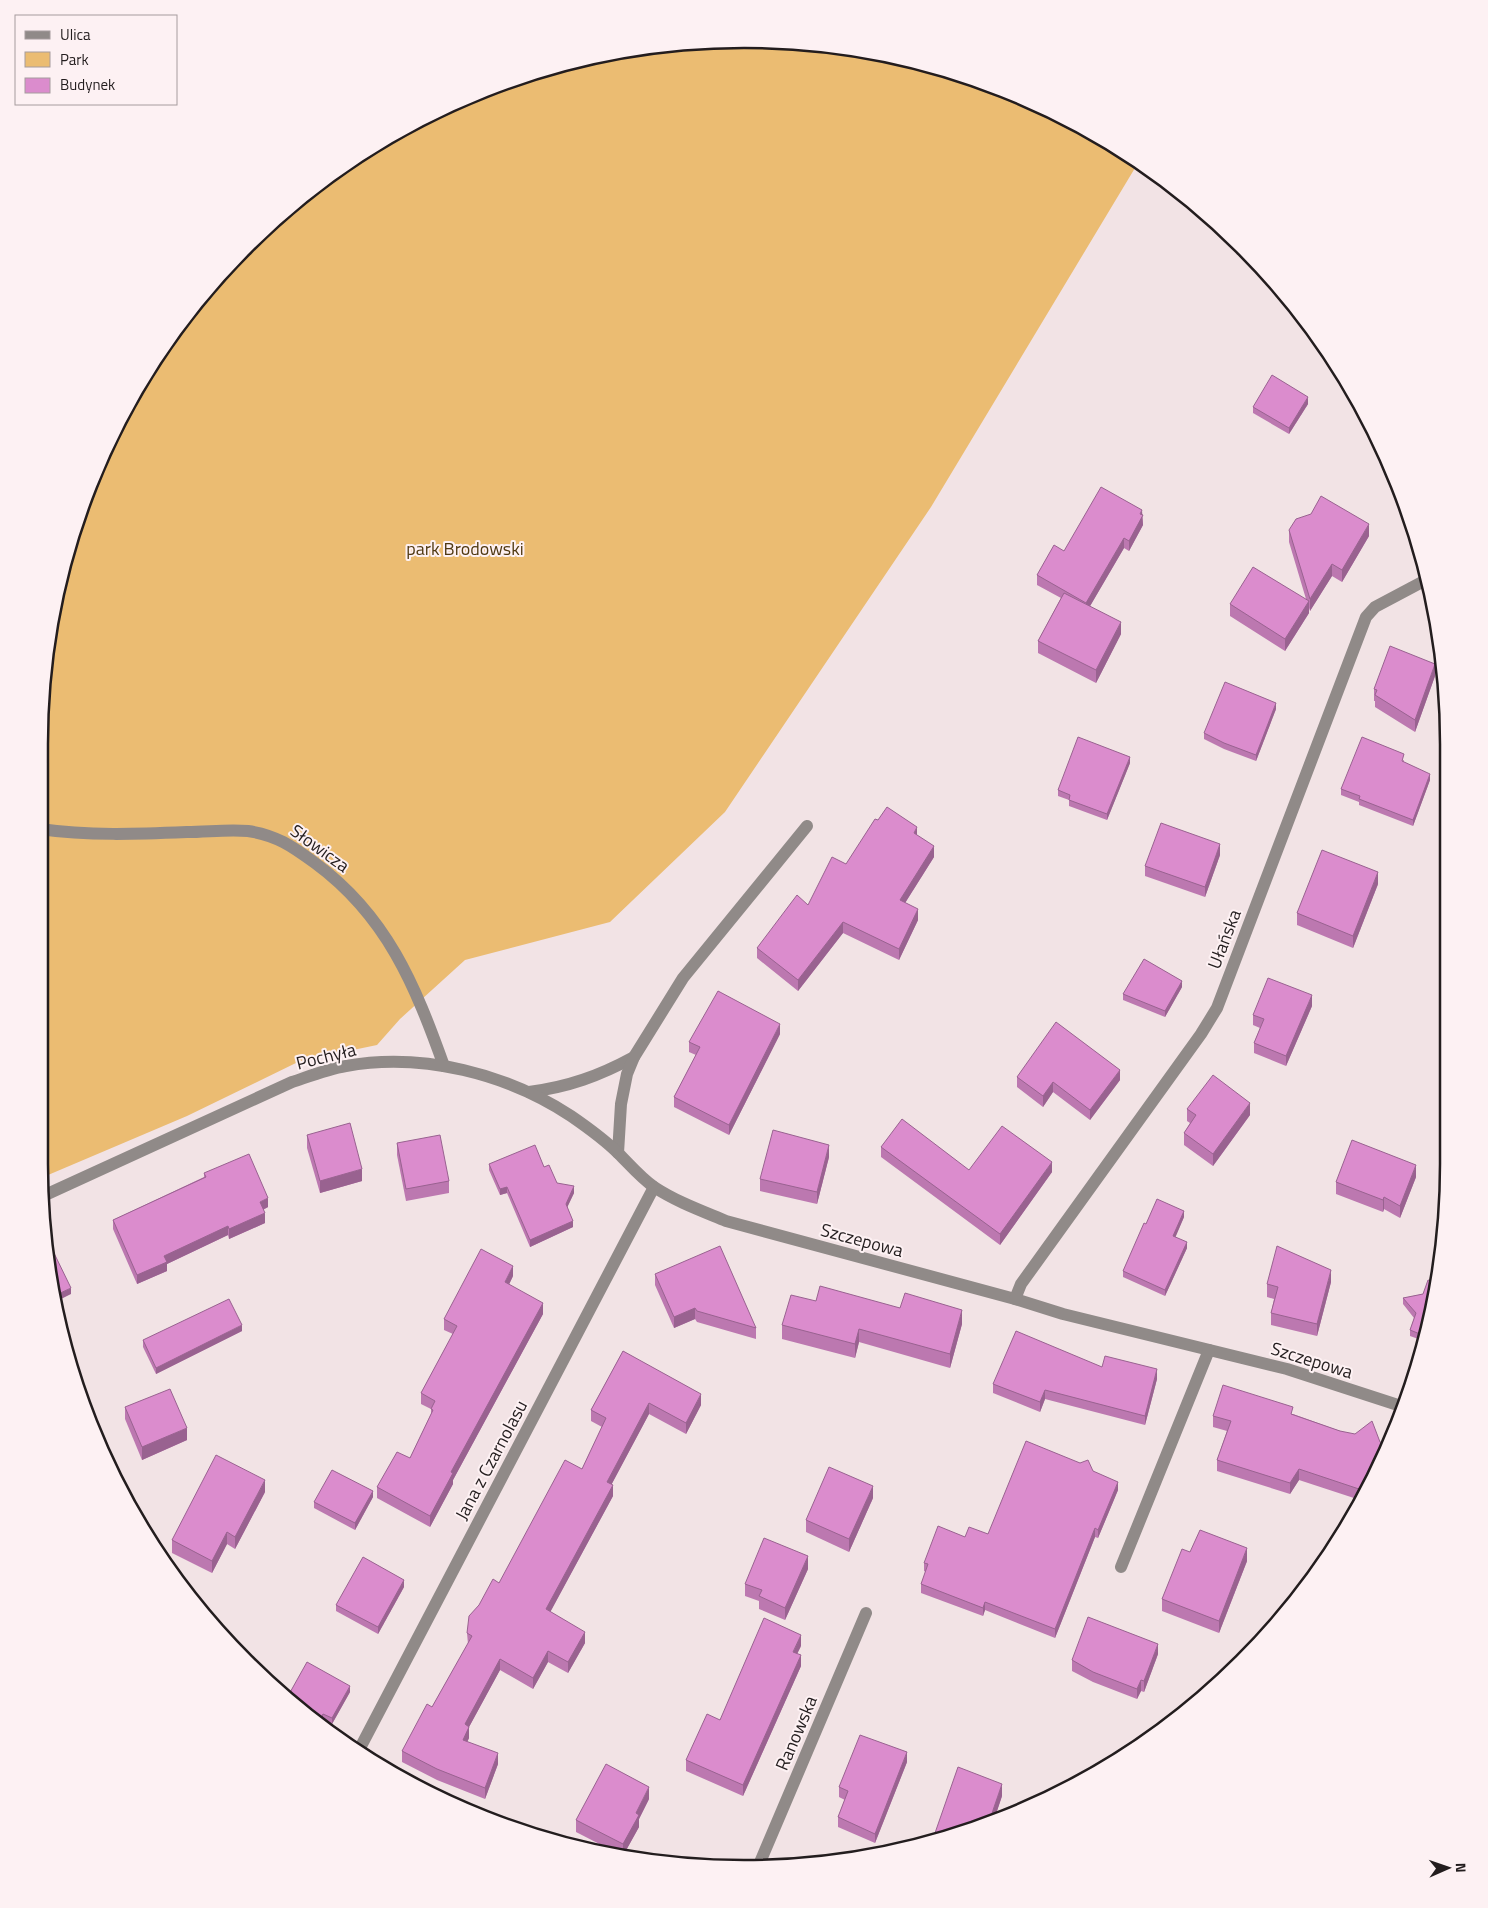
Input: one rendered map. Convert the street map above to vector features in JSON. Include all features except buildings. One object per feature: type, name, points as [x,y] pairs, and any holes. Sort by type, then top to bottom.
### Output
[{"type":"street","name":"Ułańska","points":[[1015,1299],[1021,1284],[1195,1042],[1217,1008],[1366,617],[1375,607],[1421,582]]},
{"type":"street","points":[[618,1153],[626,1074],[634,1057],[683,978],[806,826]]},
{"type":"street","name":"Słowicza","points":[[48,830],[139,834],[246,831],[270,835],[290,844],[333,876],[361,903],[377,924],[399,958],[423,1009],[444,1066]]},
{"type":"street","points":[[529,1092],[570,1085],[634,1057]]},
{"type":"street","name":"Pochyła","points":[[49,1193],[292,1082],[347,1066],[379,1063],[416,1063],[444,1066],[481,1074],[529,1092],[572,1116],[618,1153]]},
{"type":"street","name":"Szczepowa","points":[[618,1153],[654,1187],[685,1204],[726,1221],[1015,1299],[1063,1314],[1287,1369],[1397,1405]]},
{"type":"street","name":"Jana z Czarnolasu","points":[[361,1746],[654,1187]]},
{"type":"street","points":[[1121,1567],[1209,1350]]},
{"type":"street","name":"Ranowska","points":[[761,1860],[866,1612]]},
{"type":"green space","name":"park Brodowski","points":[[698,49],[790,49],[835,53],[924,71],[968,84],[1052,119],[1135,168],[931,507],[725,812],[610,922],[465,960],[400,1019],[377,1045],[300,1061],[187,1116],[48,1175],[49,698],[53,653],[71,564],[84,520],[119,436],[165,357],[191,320],[220,285],[252,252],[285,220],[320,191],[357,165],[436,119],[520,84],[564,71],[653,53]]}]
